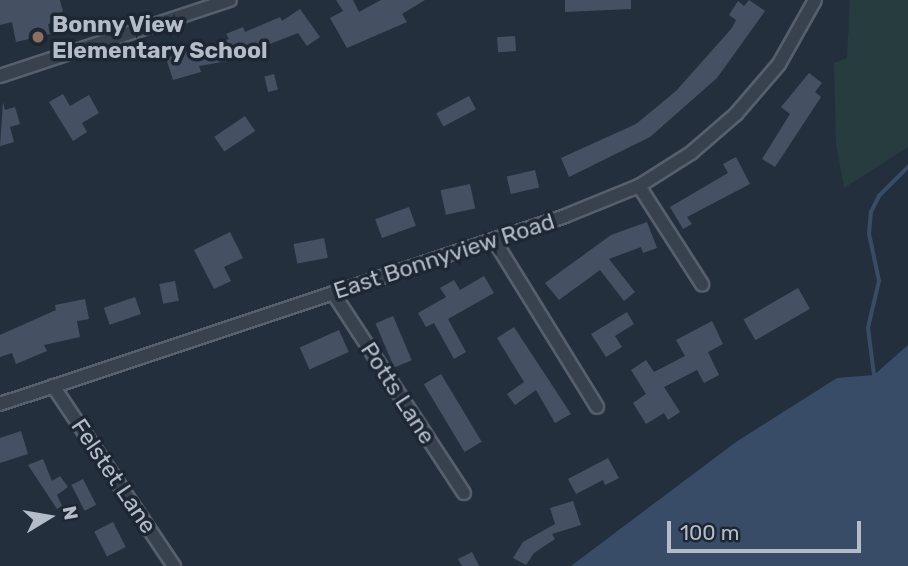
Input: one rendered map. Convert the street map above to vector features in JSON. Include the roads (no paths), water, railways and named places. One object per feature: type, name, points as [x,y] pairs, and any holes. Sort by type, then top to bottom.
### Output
[{"type":"street","points":[[0,76],[230,0]]},
{"type":"street","name":"East Bonnyview Road","points":[[0,404],[494,240],[639,186],[691,153],[742,107],[779,64],[815,0]]},
{"type":"street","points":[[639,186],[702,284]]},
{"type":"street","points":[[494,240],[597,407]]},
{"type":"street","name":"Potts Lane","points":[[333,293],[464,493]]},
{"type":"street","name":"Felstet Lane","points":[[53,386],[174,566]]},
{"type":"water","points":[[908,345],[908,566],[571,566],[736,442],[837,378],[874,375]]},
{"type":"waterway","points":[[874,375],[868,328],[879,281],[869,234],[871,212],[879,196],[908,167]]},
{"type":"place","name":"Bonny View Elementary School","points":[[38,37]]}]
